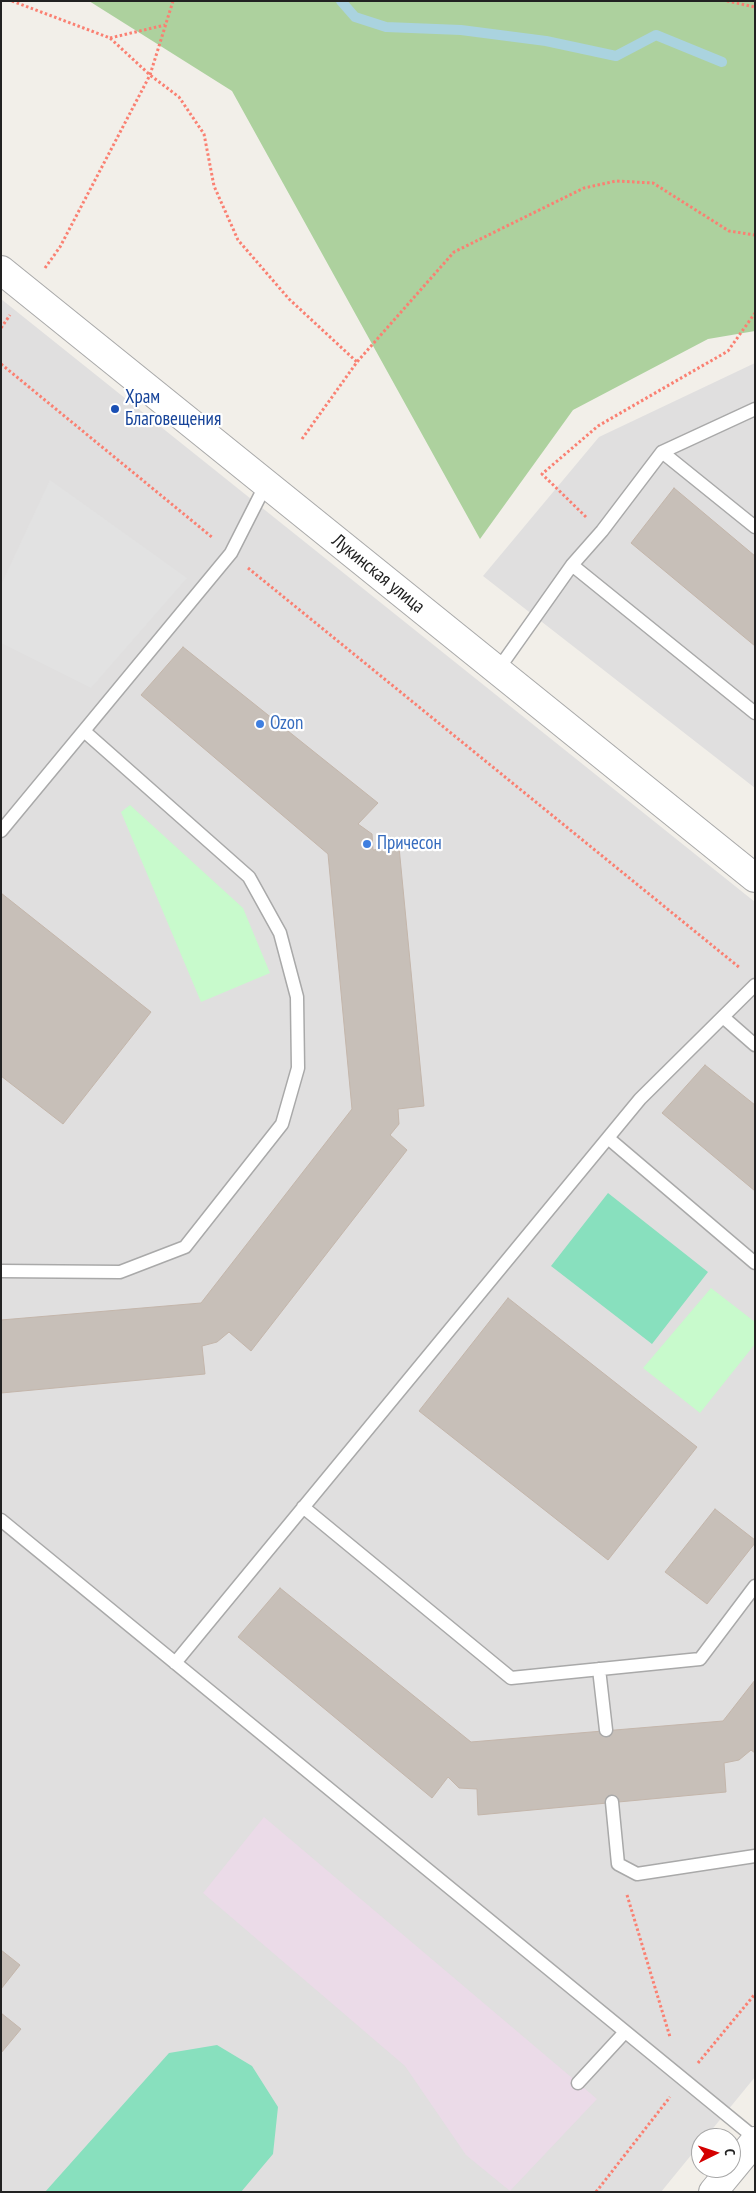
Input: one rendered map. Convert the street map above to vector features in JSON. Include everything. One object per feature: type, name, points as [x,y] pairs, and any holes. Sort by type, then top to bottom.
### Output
[{"type":"street","name":"Лукинская улица","points":[[1,270],[755,878]]},
{"type":"street","points":[[713,2192],[755,2139]]},
{"type":"lane","points":[[497,671],[572,565],[602,531],[662,452],[755,409]]},
{"type":"lane","points":[[662,452],[755,527]]},
{"type":"lane","points":[[1,831],[231,553],[266,484]]},
{"type":"lane","points":[[572,565],[755,713]]},
{"type":"lane","points":[[1,1271],[120,1272],[185,1248],[282,1124],[298,1068],[297,997],[280,933],[249,877],[84,731]]},
{"type":"lane","points":[[175,1663],[640,1099],[755,985]]},
{"type":"lane","points":[[723,1017],[755,1045]]},
{"type":"lane","points":[[608,1138],[755,1263]]},
{"type":"lane","points":[[303,1507],[511,1678],[700,1660],[755,1586]]},
{"type":"lane","points":[[1,1520],[755,2139]]},
{"type":"lane","points":[[599,1669],[606,1730]]},
{"type":"lane","points":[[612,1802],[618,1864],[637,1874],[755,1856]]},
{"type":"lane","points":[[578,2083],[625,2032]]},
{"type":"path","points":[[12,1],[110,38],[150,75],[179,97],[204,134],[214,186],[238,240],[290,299],[357,362]]},
{"type":"path","points":[[60,247],[150,75],[173,1]]},
{"type":"path","points":[[726,1],[755,7]]},
{"type":"path","points":[[110,38],[165,25]]},
{"type":"path","points":[[302,439],[357,362],[454,252],[584,188],[616,181],[653,183],[728,231],[755,235]]},
{"type":"path","points":[[602,531],[542,474],[598,426],[728,351],[755,313]]},
{"type":"path","points":[[1,364],[747,973]]},
{"type":"path","points":[[618,1864],[683,2081]]},
{"type":"shaded area","points":[[1,299],[755,902],[755,2077],[713,2128],[691,2128],[691,2155],[661,2192],[1,2192]]},
{"type":"shaded area","points":[[755,363],[755,788],[483,576],[599,437]]},
{"type":"shaded area","points":[[50,480],[187,578],[91,688],[1,643],[1,585]]},
{"type":"shaded area","points":[[264,1817],[597,2099],[510,2191],[466,2155],[405,2066],[203,1893]]},
{"type":"green space","points":[[89,1],[755,1],[755,331],[708,339],[573,410],[480,539],[232,91]]},
{"type":"green space","points":[[130,805],[243,908],[270,973],[201,1002],[121,812]]},
{"type":"green space","points":[[608,1193],[708,1272],[652,1344],[551,1266]]},
{"type":"green space","points":[[711,1288],[755,1322],[755,1344],[700,1413],[643,1368]]},
{"type":"green space","points":[[217,2045],[252,2066],[278,2107],[273,2154],[241,2192],[45,2192],[169,2053]]},
{"type":"building","points":[[674,488],[755,556],[755,646],[631,543]]},
{"type":"building","points":[[183,647],[378,803],[358,824],[372,834],[373,850],[399,847],[424,1106],[398,1109],[399,1124],[390,1135],[407,1150],[251,1351],[229,1332],[217,1342],[202,1346],[205,1374],[1,1393],[1,1320],[201,1303],[352,1109],[328,854],[141,695]]},
{"type":"building","points":[[1,893],[151,1012],[63,1124],[1,1076]]},
{"type":"building","points":[[705,1065],[755,1105],[755,1191],[662,1113]]},
{"type":"building","points":[[508,1298],[697,1447],[608,1560],[419,1411]]},
{"type":"building","points":[[715,1509],[755,1540],[755,1543],[707,1604],[665,1572]]},
{"type":"building","points":[[280,1588],[471,1742],[723,1721],[755,1680],[755,1753],[751,1750],[739,1760],[724,1763],[726,1792],[478,1815],[477,1789],[459,1788],[448,1777],[432,1798],[238,1637]]},
{"type":"building","points":[[1,1950],[20,1965],[1,1989]]},
{"type":"building","points":[[1,2013],[21,2029],[1,2053]]},
{"type":"waterway","points":[[341,1],[355,17],[386,27],[461,30],[546,41],[616,56],[656,35],[722,62]]},
{"type":"place","name":"Храм Благовещения","points":[[115,409]]},
{"type":"place","name":"Ozon","points":[[260,724]]},
{"type":"place","name":"Причесон","points":[[367,844]]}]
